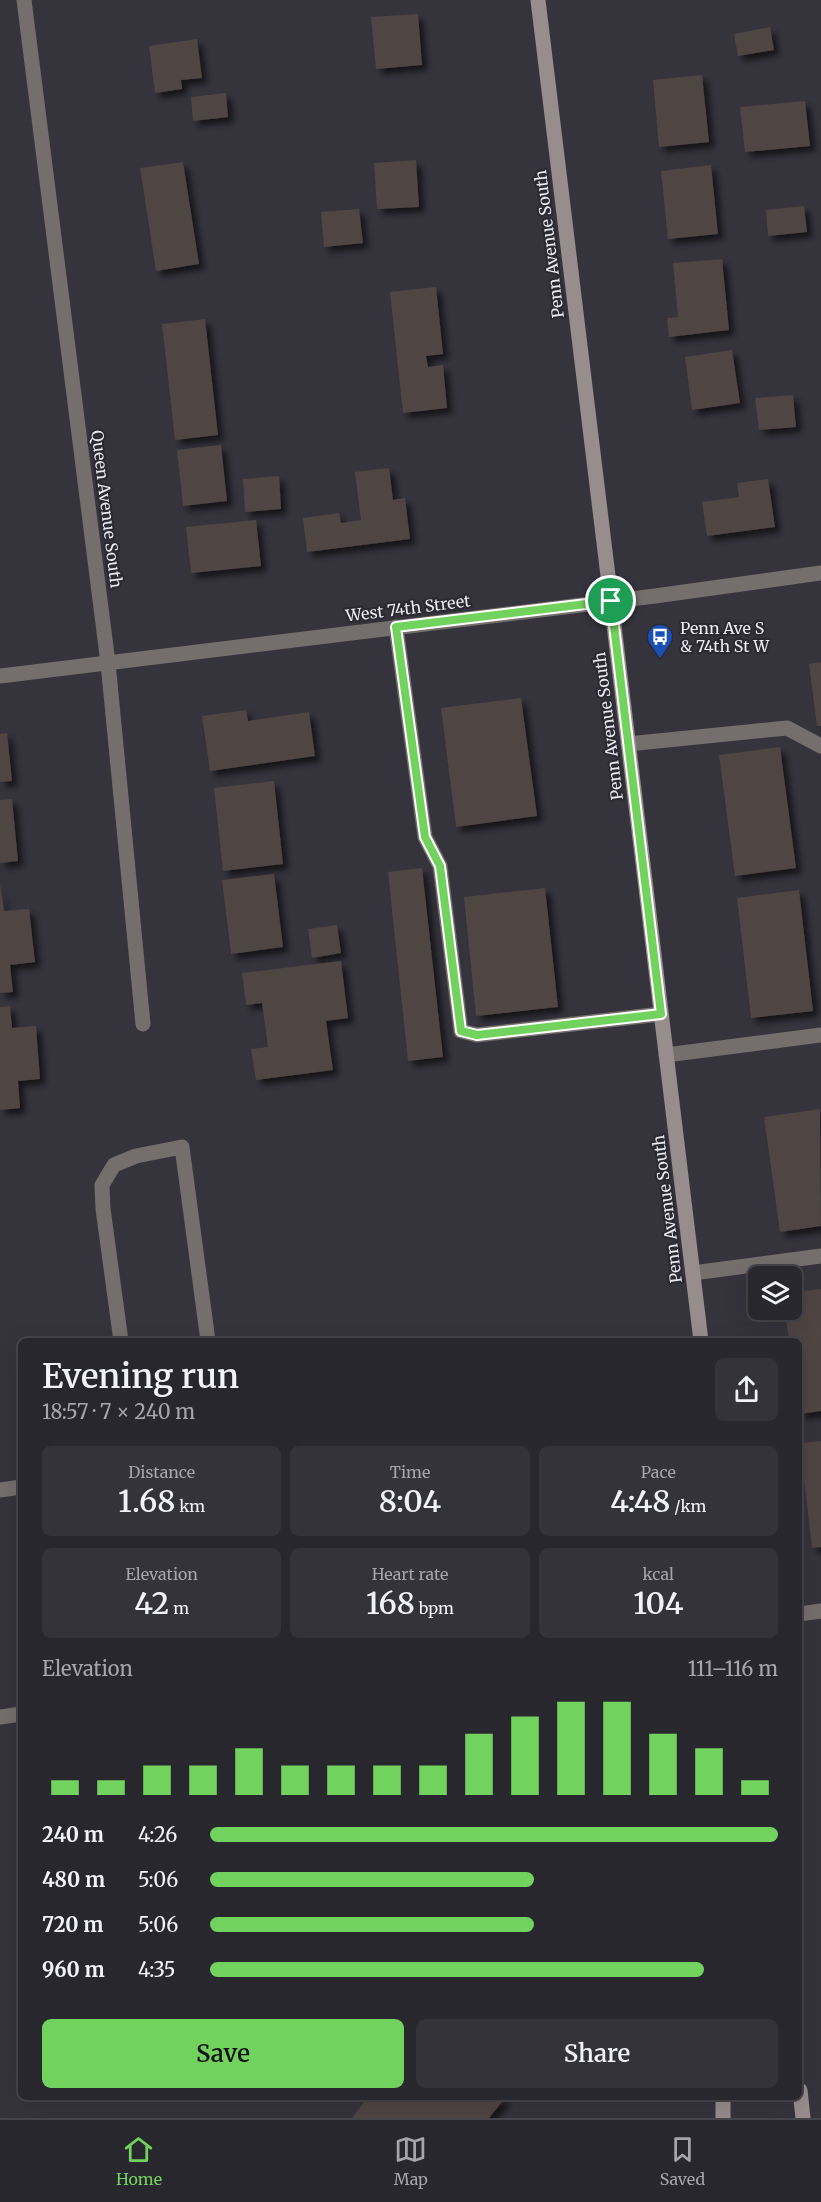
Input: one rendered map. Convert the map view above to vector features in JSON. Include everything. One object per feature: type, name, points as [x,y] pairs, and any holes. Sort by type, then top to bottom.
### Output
[{"type":"main road","name":"Penn Avenue South","points":[[538,0],[701,1338]]},
{"type":"main road","points":[[723,2100],[723,2118]]},
{"type":"main road","points":[[801,2100],[803,2118]]},
{"type":"street","name":"Queen Avenue South","points":[[24,0],[108,663],[143,1024]]},
{"type":"street","name":"West 74th Street","points":[[0,676],[821,573]]},
{"type":"street","points":[[396,627],[425,837],[440,866],[461,1031],[477,1035],[661,1014]]},
{"type":"street","points":[[628,744],[788,728],[821,746]]},
{"type":"street","points":[[666,1055],[821,1035]]},
{"type":"street","points":[[121,1338],[103,1209],[102,1185],[114,1165],[136,1156],[182,1147],[207,1338]]},
{"type":"street","points":[[693,1273],[821,1256]]},
{"type":"street","points":[[0,1490],[18,1487]]},
{"type":"street","points":[[802,1614],[821,1611]]},
{"type":"street","points":[[0,1717],[18,1714]]},
{"type":"building","points":[[418,14],[422,65],[376,69],[371,17]]},
{"type":"building","points":[[770,27],[774,50],[738,56],[734,34]]},
{"type":"building","points":[[197,39],[202,78],[181,80],[182,89],[155,93],[149,46]]},
{"type":"building","points":[[702,75],[709,142],[659,147],[653,80]]},
{"type":"building","points":[[226,93],[228,117],[193,121],[191,97]]},
{"type":"building","points":[[805,101],[810,146],[745,152],[740,107]]},
{"type":"building","points":[[416,160],[419,207],[377,209],[374,163]]},
{"type":"building","points":[[183,162],[199,264],[156,271],[140,168]]},
{"type":"building","points":[[711,165],[718,234],[668,239],[661,171]]},
{"type":"building","points":[[804,206],[807,232],[768,236],[766,210]]},
{"type":"building","points":[[359,209],[363,243],[324,247],[321,212]]},
{"type":"building","points":[[722,259],[729,330],[669,337],[667,318],[678,317],[673,263]]},
{"type":"building","points":[[436,287],[443,354],[426,356],[428,367],[443,365],[447,408],[403,413],[390,292]]},
{"type":"building","points":[[205,319],[218,435],[175,440],[162,324]]},
{"type":"building","points":[[732,350],[740,403],[692,410],[685,357]]},
{"type":"building","points":[[793,395],[796,427],[759,430],[755,398]]},
{"type":"building","points":[[221,445],[227,501],[183,506],[177,450]]},
{"type":"building","points":[[389,468],[393,500],[405,498],[410,539],[307,552],[303,518],[339,513],[341,523],[361,520],[355,472]]},
{"type":"building","points":[[279,476],[281,509],[245,512],[243,479]]},
{"type":"building","points":[[768,479],[775,527],[707,536],[702,502],[739,497],[737,483]]},
{"type":"building","points":[[256,520],[261,566],[191,573],[186,527]]},
{"type":"building","points":[[821,662],[821,726],[817,726],[809,664]]},
{"type":"building","points":[[521,698],[537,816],[456,827],[441,708]]},
{"type":"building","points":[[246,710],[248,721],[309,712],[315,756],[210,771],[202,716]]},
{"type":"building","points":[[7,733],[12,781],[0,782],[0,734]]},
{"type":"building","points":[[780,747],[796,868],[735,876],[719,755]]},
{"type":"building","points":[[274,781],[283,864],[223,871],[214,788]]},
{"type":"building","points":[[12,799],[18,861],[0,863],[0,800]]},
{"type":"building","points":[[422,868],[443,1057],[408,1061],[388,872]]},
{"type":"building","points":[[274,874],[283,947],[231,954],[222,880]]},
{"type":"building","points":[[0,884],[4,911],[29,909],[35,962],[10,965],[13,992],[0,993]]},
{"type":"building","points":[[545,888],[558,1007],[476,1016],[464,897]]},
{"type":"building","points":[[799,890],[813,1011],[751,1018],[737,898]]},
{"type":"building","points":[[337,925],[341,953],[312,958],[308,929]]},
{"type":"building","points":[[341,961],[348,1018],[326,1021],[333,1070],[256,1080],[251,1049],[268,1047],[262,1003],[246,1005],[242,973]]},
{"type":"building","points":[[10,1006],[12,1028],[36,1026],[40,1079],[18,1081],[20,1108],[0,1110],[0,1007]]},
{"type":"building","points":[[820,1109],[821,1226],[780,1232],[764,1117]]},
{"type":"building","points":[[821,1289],[821,1411],[802,1414],[802,1338],[789,1338],[786,1320],[802,1320],[802,1291]]},
{"type":"building","points":[[821,1441],[821,1547],[812,1548],[802,1443]]},
{"type":"building","points":[[366,2100],[504,2100],[489,2118],[352,2118]]},
{"type":"place","name":"Penn Ave S & 74th St W","points":[[660,660]]},
{"type":"route","points":[[611,601],[661,1014],[477,1035],[461,1031],[440,866],[425,837],[396,627],[611,601]]}]
